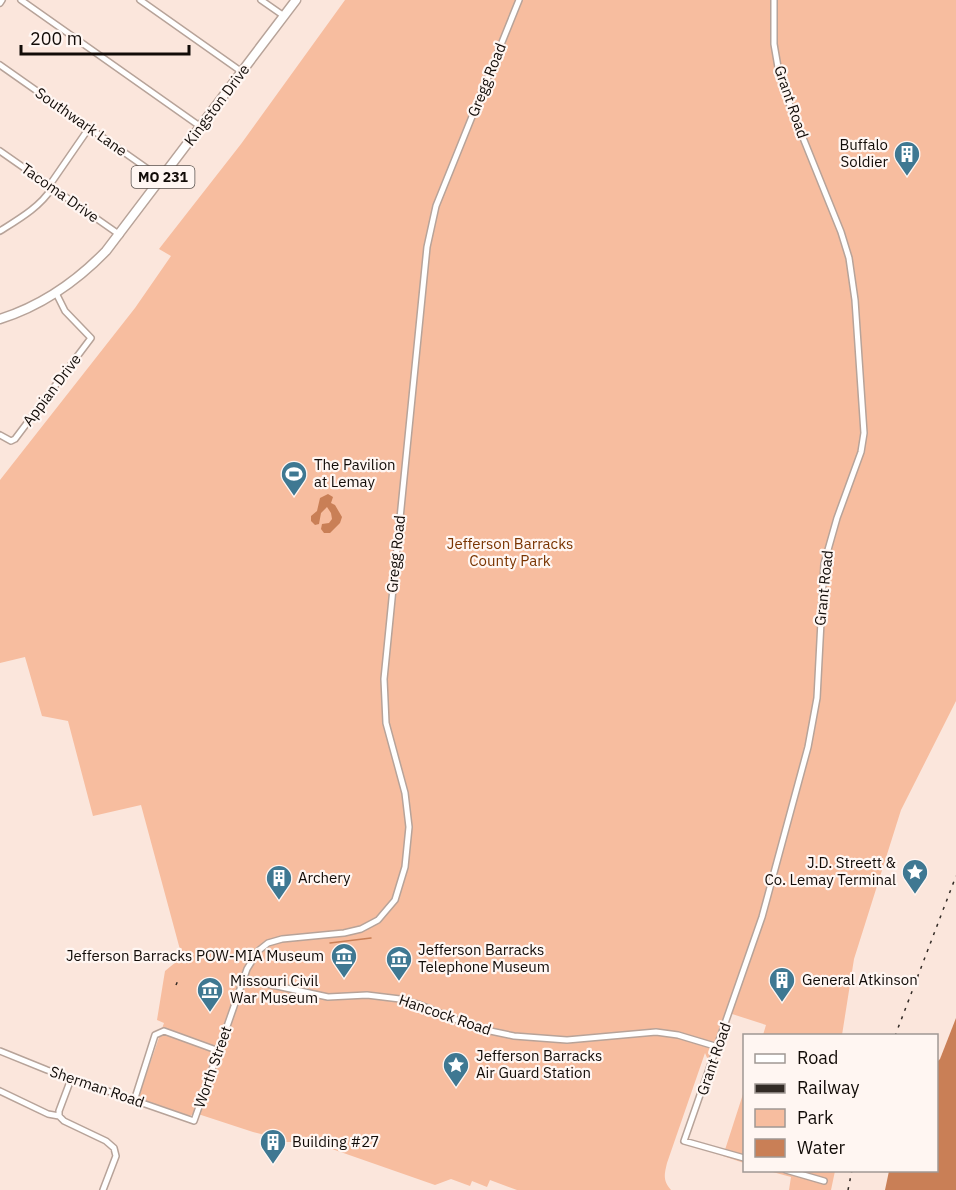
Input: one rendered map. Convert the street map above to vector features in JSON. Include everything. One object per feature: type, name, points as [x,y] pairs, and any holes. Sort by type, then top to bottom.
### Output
[{"type":"main road","name":"Kingston Drive","points":[[0,319],[30,308],[56,293],[92,265],[120,235],[296,0]]},
{"type":"street","points":[[21,0],[201,127]]},
{"type":"street","points":[[140,0],[242,72]]},
{"type":"street","points":[[261,0],[284,16]]},
{"type":"street","name":"Gregg Road","points":[[244,979],[254,957],[268,943],[282,939],[344,933],[372,924],[390,907],[401,882],[408,851],[408,812],[386,723],[384,679],[427,248],[436,206],[519,0]]},
{"type":"street","name":"Grant Road","points":[[743,1158],[684,1141],[771,888],[808,747],[817,698],[821,588],[826,553],[864,441],[857,329],[849,258],[842,232],[778,73],[774,44],[774,0]]},
{"type":"street","name":"Southwark Lane","points":[[0,65],[162,179]]},
{"type":"street","points":[[0,231],[28,213],[48,195],[50,187],[89,128]]},
{"type":"street","name":"Tacoma Drive","points":[[0,151],[120,235]]},
{"type":"street","name":"Appian Drive","points":[[0,435],[11,441],[15,439],[91,338],[65,312],[56,293]]},
{"type":"street","name":"Hancock Road","points":[[244,979],[328,997],[367,995],[391,997],[418,1004],[464,1024],[514,1036],[567,1040],[656,1032],[678,1035],[718,1047]]},
{"type":"street","name":"Worth Street","points":[[194,1121],[244,979]]},
{"type":"street","points":[[134,1101],[155,1035],[164,1031],[219,1052]]},
{"type":"street","name":"Sherman Road","points":[[0,1051],[71,1079],[194,1121]]},
{"type":"street","points":[[59,1116],[71,1079]]},
{"type":"street","points":[[0,1091],[48,1114],[59,1116],[64,1121],[106,1141],[114,1148],[116,1156],[103,1190]]},
{"type":"street","points":[[793,1172],[824,1181]]},
{"type":"green space","name":"Jefferson Barracks County Park","points":[[345,0],[956,0],[956,701],[901,810],[854,959],[842,1034],[763,1034],[766,1025],[726,1012],[708,1060],[705,1053],[667,1163],[665,1178],[671,1190],[517,1190],[490,1180],[487,1187],[472,1181],[470,1186],[451,1179],[435,1185],[312,1142],[268,1140],[269,1136],[195,1113],[190,1116],[138,1098],[164,1023],[157,1020],[165,971],[182,957],[141,805],[93,816],[68,721],[42,716],[25,657],[0,663],[0,480],[135,308],[171,256],[159,249],[241,144]]},
{"type":"green space","points":[[743,1094],[743,1163],[723,1156]]},
{"type":"green space","points":[[773,1172],[835,1172],[831,1190],[789,1190],[791,1177]]},
{"type":"water","points":[[328,494],[333,497],[331,503],[335,505],[342,517],[340,523],[330,533],[324,533],[321,529],[322,524],[329,523],[332,519],[327,507],[321,513],[319,524],[315,525],[311,521],[311,516],[317,511],[320,498]]},
{"type":"water","points":[[956,1007],[956,1190],[885,1190],[889,1172],[938,1172],[938,1049]]},
{"type":"pier","points":[[956,1004],[956,1018],[938,1061],[938,1043],[953,1005]]},
{"type":"waterway","points":[[330,943],[371,938]]},
{"type":"railway","points":[[896,1034],[956,876]]},
{"type":"railway","points":[[176,985],[179,978]]},
{"type":"railway","points":[[848,1190],[852,1172]]},
{"type":"place","name":"Buffalo Soldier","points":[[907,177]]},
{"type":"place","name":"The Pavilion at Lemay","points":[[294,497]]},
{"type":"place","name":"J.D. Streett & Co. Lemay Terminal","points":[[915,895]]},
{"type":"place","name":"Archery","points":[[279,901]]},
{"type":"place","name":"Jefferson Barracks POW-MIA Museum","points":[[344,979]]},
{"type":"place","name":"Jefferson Barracks Telephone Museum","points":[[399,982]]},
{"type":"place","name":"General Atkinson","points":[[782,1003]]},
{"type":"place","name":"Missouri Civil War Museum","points":[[210,1013]]},
{"type":"place","name":"Jefferson Barracks Air Guard Station","points":[[456,1088]]},
{"type":"place","name":"Building #27","points":[[273,1165]]}]
